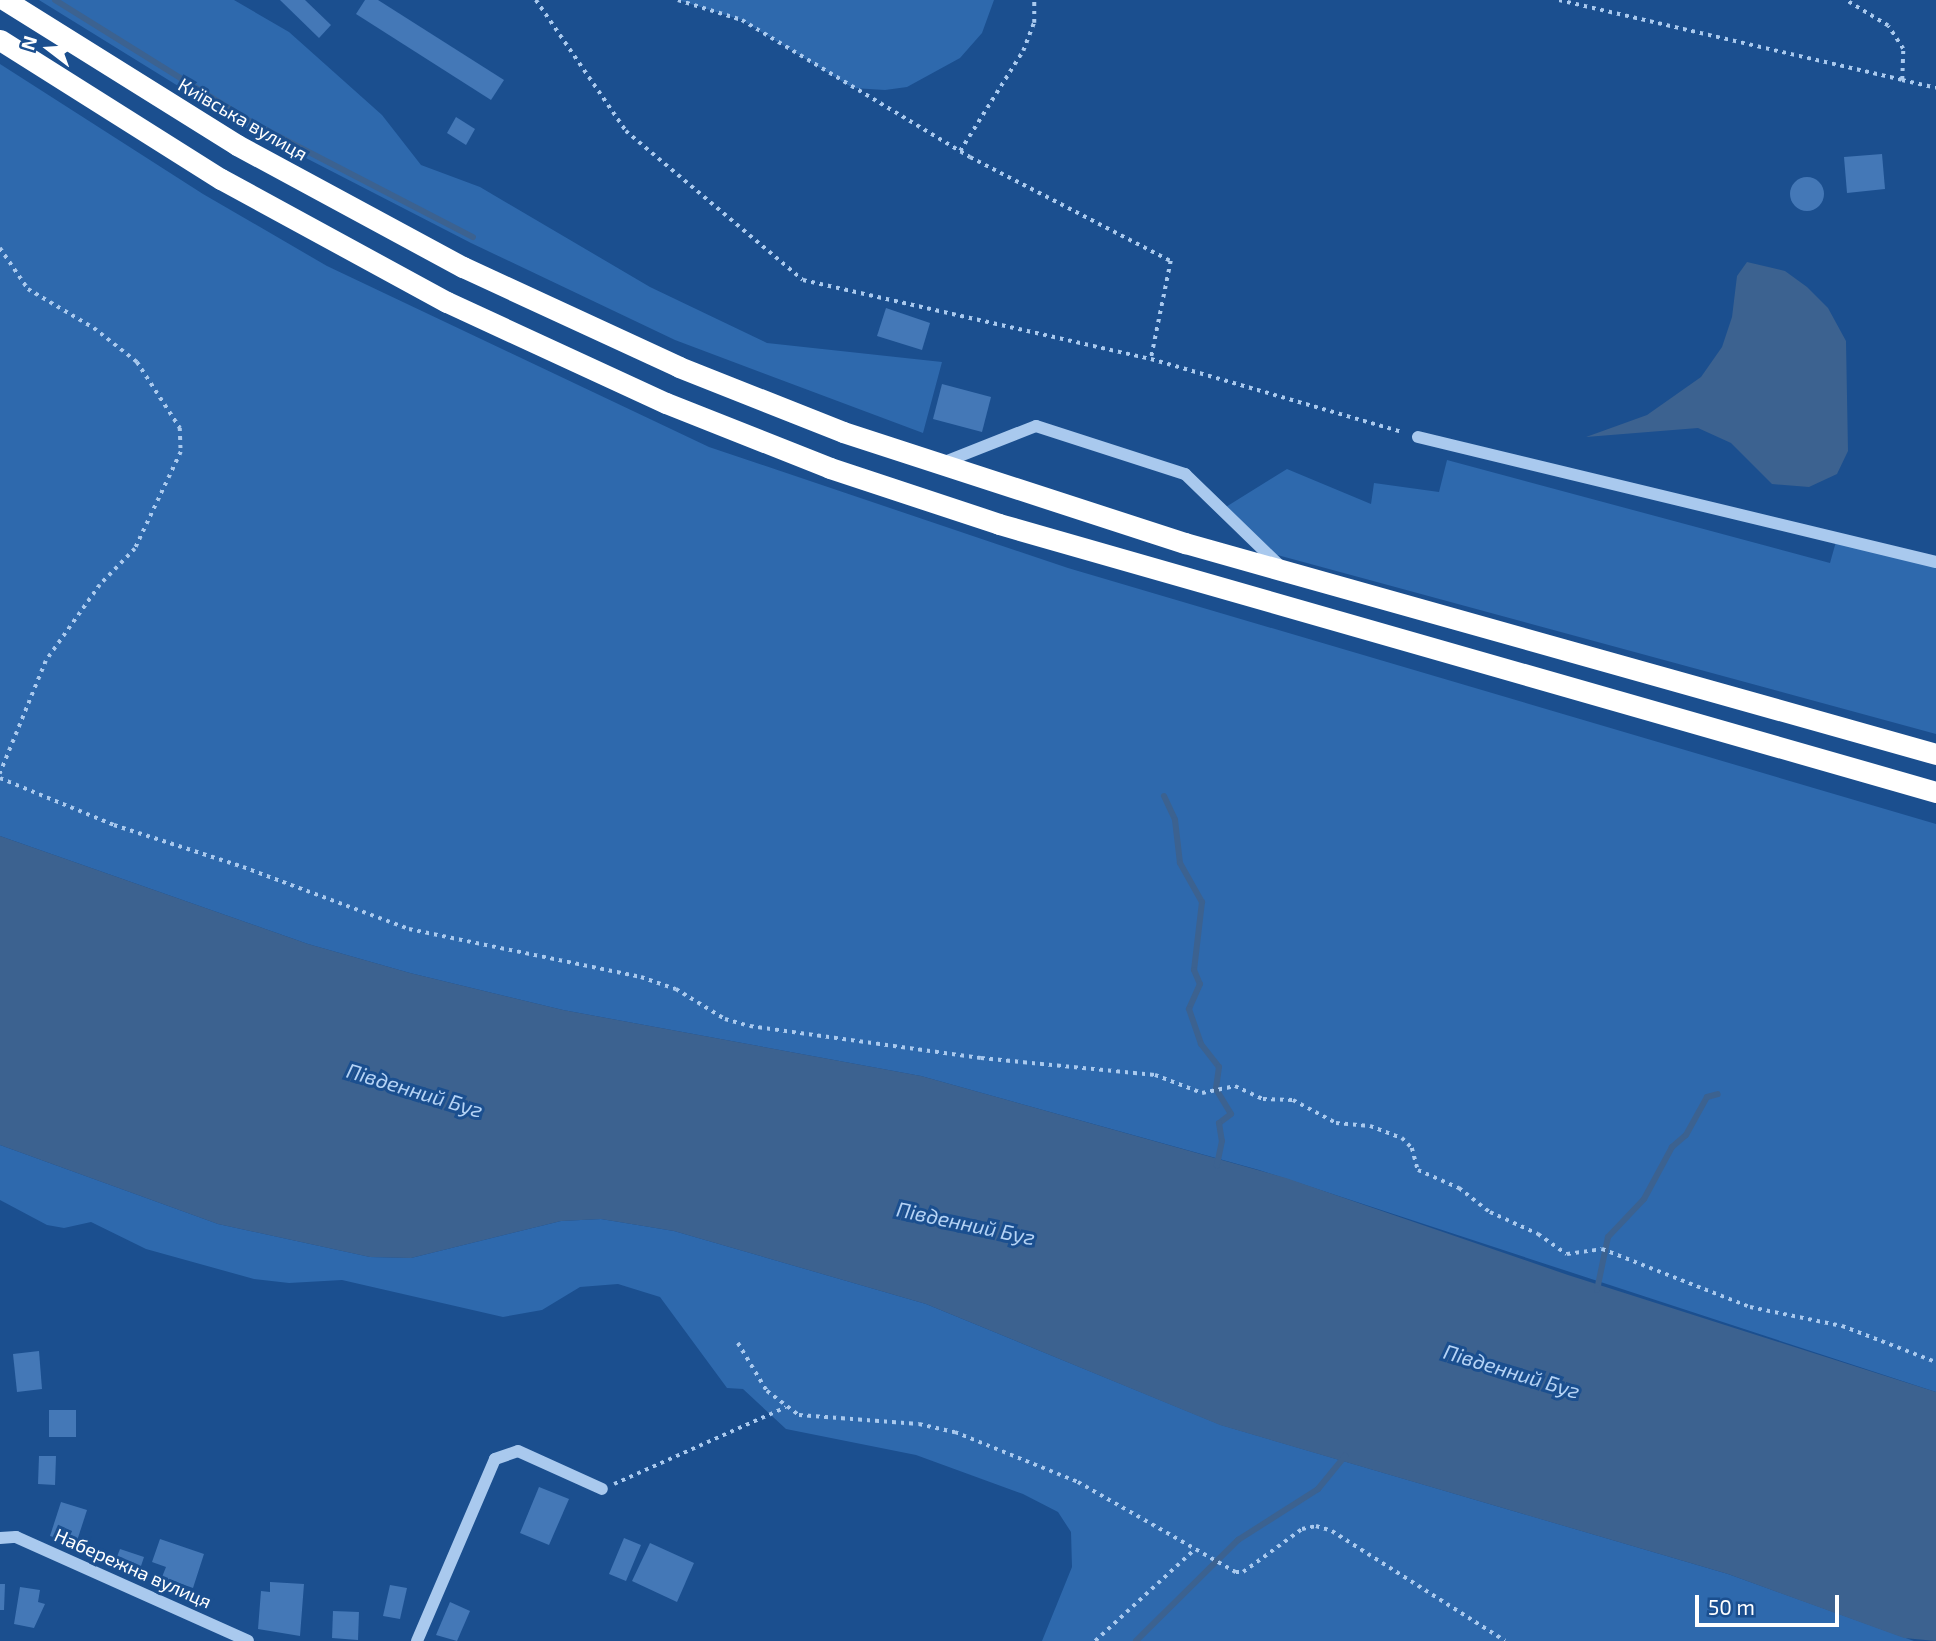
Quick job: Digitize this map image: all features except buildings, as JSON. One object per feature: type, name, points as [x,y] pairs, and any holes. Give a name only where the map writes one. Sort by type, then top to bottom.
[{"type":"highway","name":"Київська вулиця","points":[[5,0],[237,145],[463,267],[679,367],[1010,489],[1284,570],[1936,754]]},
{"type":"highway","points":[[0,40],[221,180],[446,302],[679,408],[830,468],[999,524],[1936,792]]},
{"type":"highway","points":[[999,524],[1010,489]]},
{"type":"street","points":[[939,465],[1036,426],[1185,474],[1284,570]]},
{"type":"street","points":[[1418,437],[1936,562]]},
{"type":"street","points":[[417,1641],[495,1460],[518,1451],[602,1489]]},
{"type":"street","name":"Набережна вулиця","points":[[0,1538],[16,1537],[248,1641]]},
{"type":"path","points":[[536,0],[626,131],[803,280],[1151,359],[1418,437]]},
{"type":"path","points":[[678,0],[742,20],[960,151],[1171,261],[1151,359]]},
{"type":"path","points":[[960,151],[1023,51],[1034,23],[1034,0]]},
{"type":"path","points":[[1559,0],[1936,88]]},
{"type":"path","points":[[1845,0],[1864,7],[1888,26],[1903,49],[1902,80]]},
{"type":"path","points":[[0,248],[28,289],[94,328],[137,362],[180,428],[181,452],[135,549],[100,585],[46,661],[0,776],[114,825],[243,867],[410,929],[641,977],[676,989],[725,1019],[750,1026],[981,1058],[1156,1075],[1212,1094],[1234,1086],[1263,1099],[1293,1100],[1336,1123],[1394,1134],[1412,1148],[1418,1170],[1460,1188],[1490,1212],[1538,1234],[1567,1254],[1602,1249],[1750,1307],[1842,1326],[1936,1362]]},
{"type":"path","points":[[738,1342],[767,1391],[786,1407],[816,1420],[919,1424],[955,1433],[1078,1482],[1195,1549],[1243,1572],[1301,1529],[1316,1526],[1332,1531],[1504,1641]]},
{"type":"path","points":[[602,1489],[786,1407]]},
{"type":"path","points":[[1095,1641],[1195,1549]]},
{"type":"shaded area","points":[[39,0],[234,0],[289,32],[382,115],[421,165],[480,187],[650,287],[767,343],[942,362],[923,433],[675,340],[471,243],[238,123]]},
{"type":"shaded area","points":[[678,0],[994,0],[982,33],[960,58],[907,87],[885,90],[853,88],[742,20]]},
{"type":"shaded area","points":[[0,64],[203,194],[327,266],[709,447],[1068,568],[1936,824],[1936,1392],[1259,1170],[921,1076],[563,1010],[410,973],[308,944],[0,836]]},
{"type":"shaded area","points":[[1447,460],[1830,563],[1837,538],[1936,562],[1936,734],[1263,551],[1221,510],[1287,469],[1371,504],[1374,483],[1439,492]]},
{"type":"shaded area","points":[[0,1145],[218,1224],[370,1257],[411,1258],[561,1221],[601,1219],[674,1231],[926,1304],[1221,1425],[1728,1574],[1914,1641],[1042,1641],[1072,1567],[1071,1532],[1058,1512],[1023,1494],[916,1455],[786,1429],[743,1389],[727,1388],[660,1297],[618,1284],[580,1287],[542,1310],[503,1317],[342,1280],[289,1283],[254,1279],[146,1249],[91,1222],[64,1228],[47,1225],[0,1200]]},
{"type":"water","points":[[1747,262],[1785,271],[1807,287],[1828,308],[1846,341],[1848,451],[1837,474],[1809,487],[1772,484],[1731,443],[1698,428],[1586,437],[1647,415],[1701,377],[1722,347],[1732,317],[1737,276]]},
{"type":"water","name":"Південний Буг","points":[[0,836],[308,944],[410,973],[563,1010],[921,1076],[1286,1178],[1568,1275],[1936,1392],[1936,1641],[1904,1638],[1728,1574],[1220,1425],[926,1304],[674,1231],[601,1219],[561,1221],[411,1258],[370,1257],[218,1224],[0,1145]]},
{"type":"waterway","points":[[55,0],[251,122],[473,237]]},
{"type":"waterway","points":[[1164,796],[1175,820],[1180,863],[1202,902],[1194,970],[1200,984],[1189,1009],[1201,1044],[1219,1067],[1216,1089],[1231,1114],[1219,1123],[1222,1141],[1217,1165]]},
{"type":"waterway","points":[[1597,1290],[1608,1237],[1644,1199],[1672,1147],[1686,1135],[1707,1097],[1718,1094]]},
{"type":"waterway","points":[[1136,1641],[1238,1540],[1318,1489],[1345,1456]]}]
